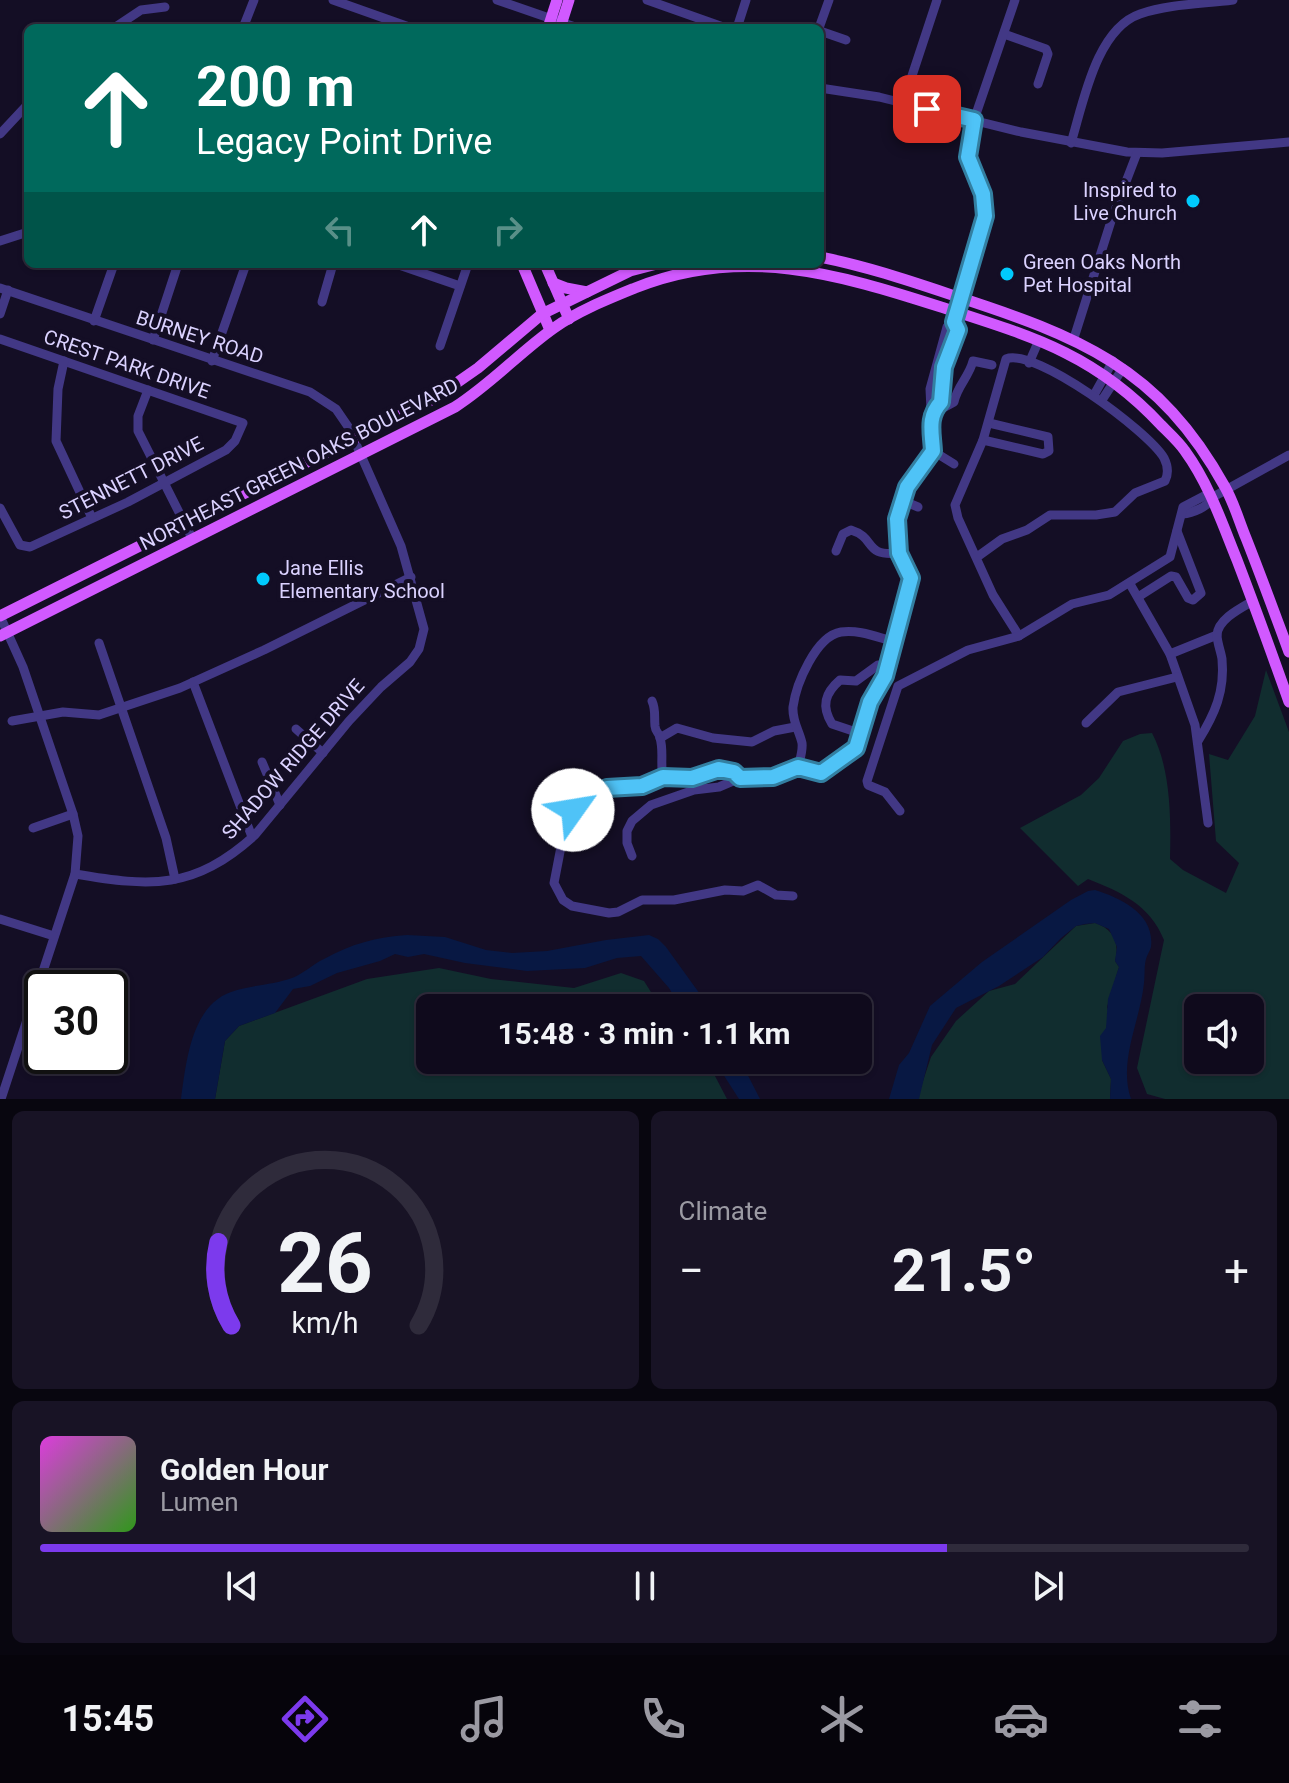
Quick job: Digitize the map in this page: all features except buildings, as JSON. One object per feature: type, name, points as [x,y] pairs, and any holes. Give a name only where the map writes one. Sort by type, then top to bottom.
[{"type":"main road","points":[[555,24],[557,0]]},
{"type":"main road","points":[[555,24],[569,0]]},
{"type":"main road","points":[[824,258],[856,264],[962,298],[1074,338],[1118,364],[1175,416],[1201,447],[1226,489],[1289,652]]},
{"type":"main road","points":[[524,268],[550,330]]},
{"type":"main road","points":[[547,268],[569,319]]},
{"type":"main road","name":"NORTHEAST GREEN OAKS BOULEVARD","points":[[0,616],[353,440],[458,383],[542,314],[562,302],[642,268]]},
{"type":"main road","name":"NORTHEAST GREEN OAKS BOULEVARD","points":[[4,634],[467,399],[550,330],[569,319],[639,287],[727,268]]},
{"type":"main road","name":"NORTHEAST GREEN OAKS BOULEVARD","points":[[794,268],[863,281],[956,318],[1039,340],[1069,352],[1139,401],[1185,451],[1213,497],[1289,702]]},
{"type":"main road","points":[[553,283],[588,292]]},
{"type":"main road","points":[[525,330],[533,309],[533,293]]},
{"type":"street","points":[[245,24],[254,0]]},
{"type":"street","points":[[333,0],[401,24]]},
{"type":"street","points":[[497,0],[555,24]]},
{"type":"street","points":[[647,0],[715,24]]},
{"type":"street","points":[[738,24],[746,0]]},
{"type":"street","points":[[822,24],[829,0]]},
{"type":"street","points":[[903,103],[937,0]]},
{"type":"street","points":[[632,856],[627,831],[632,821],[651,805],[694,790],[719,787],[740,778],[773,777],[798,767],[817,773],[826,771],[856,748],[872,695],[889,665],[909,590],[911,578],[899,553],[897,519],[901,500],[913,476],[933,451],[930,429],[932,413],[941,402],[944,367],[958,330],[956,318],[985,216],[983,194],[968,157],[974,120],[1015,0]]},
{"type":"street","points":[[1071,143],[1097,63],[1105,45],[1122,24],[1139,15],[1159,10],[1233,0]]},
{"type":"street","points":[[120,24],[141,10],[165,7]]},
{"type":"street","points":[[824,32],[846,40]]},
{"type":"street","points":[[1004,34],[1046,49],[1048,54],[1038,84]]},
{"type":"street","points":[[824,89],[903,103],[1071,143],[1137,153],[1289,142]]},
{"type":"street","points":[[0,134],[24,108]]},
{"type":"street","points":[[1074,338],[1112,218],[1137,153]]},
{"type":"street","points":[[0,241],[24,233]]},
{"type":"street","points":[[94,321],[113,268]]},
{"type":"street","points":[[153,340],[177,268]]},
{"type":"street","points":[[212,361],[245,268]]},
{"type":"street","points":[[322,302],[332,268]]},
{"type":"street","points":[[408,268],[460,286]]},
{"type":"street","points":[[440,346],[467,268]]},
{"type":"street","points":[[0,314],[4,289]]},
{"type":"street","name":"BURNEY ROAD","points":[[4,289],[319,397],[341,415],[360,454]]},
{"type":"street","name":"CREST PARK DRIVE","points":[[0,339],[243,423]]},
{"type":"street","points":[[1029,363],[1039,340]]},
{"type":"street","points":[[977,557],[1002,539],[1027,530],[1050,515],[1115,512],[1135,493],[1165,481],[1167,468],[1161,453],[1098,398],[1068,380],[1011,356],[1004,363],[989,423],[955,505],[993,595],[1019,636]]},
{"type":"street","points":[[64,361],[58,389],[56,441],[92,518]]},
{"type":"street","points":[[932,413],[954,402],[973,361],[992,365]]},
{"type":"street","points":[[1098,398],[1118,364]]},
{"type":"street","points":[[148,390],[138,416],[138,431],[192,538]]},
{"type":"street","name":"STENNETT DRIVE","points":[[0,508],[22,546],[30,547],[226,450],[235,441],[243,423]]},
{"type":"street","points":[[983,440],[1043,454],[1049,451],[1048,437],[989,423]]},
{"type":"street","points":[[933,451],[954,464]]},
{"type":"street","name":"SHADOW RIDGE DRIVE","points":[[75,874],[130,883],[175,879],[206,871],[235,853],[381,687],[404,669],[419,649],[424,626],[411,577],[401,546],[360,454]]},
{"type":"street","points":[[900,811],[885,792],[868,785],[867,781],[898,686],[968,650],[1019,636],[1072,604],[1102,598],[1130,584],[1170,557],[1182,514],[1203,506],[1226,489],[1289,455]]},
{"type":"street","points":[[901,500],[918,507]]},
{"type":"street","points":[[836,551],[843,534],[851,530],[861,535],[880,554],[899,553]]},
{"type":"street","points":[[1138,597],[1171,576],[1176,577],[1188,598],[1193,600],[1201,593],[1177,530]]},
{"type":"street","points":[[12,721],[63,712],[99,715],[120,709],[193,682],[264,650],[411,577]]},
{"type":"street","points":[[1130,584],[1170,654],[1195,725],[1208,823]]},
{"type":"street","points":[[1198,741],[1212,719],[1221,694],[1223,673],[1217,635],[1223,622],[1253,601]]},
{"type":"street","points":[[0,616],[4,634],[40,715],[78,836],[75,874],[1,1099]]},
{"type":"street","points":[[798,767],[802,743],[795,727],[793,708],[807,667],[824,642],[840,632],[855,632],[896,642]]},
{"type":"street","points":[[1170,654],[1217,635]]},
{"type":"street","points":[[99,643],[166,838],[175,879]]},
{"type":"street","points":[[859,733],[832,724],[826,712],[827,696],[837,681],[856,681],[878,665],[889,665]]},
{"type":"street","points":[[1086,723],[1118,692],[1177,677]]},
{"type":"street","points":[[193,682],[252,837]]},
{"type":"street","points":[[652,701],[656,710],[655,728],[660,738],[663,777]]},
{"type":"street","points":[[660,738],[677,728],[713,738],[752,742],[774,731],[795,727]]},
{"type":"street","points":[[296,729],[323,753]]},
{"type":"street","points":[[262,762],[280,805]]},
{"type":"street","points":[[740,778],[734,772],[719,769],[692,778],[663,777],[642,786],[607,788],[589,795],[573,810],[565,826],[554,883],[563,900],[577,908],[609,913],[642,900],[674,900],[725,890],[743,891],[758,885],[776,895],[793,896]]},
{"type":"street","points":[[33,828],[73,814]]},
{"type":"street","points":[[0,919],[54,936]]},
{"type":"green space","points":[[1266,670],[1289,732],[1289,1099],[1165,1099],[1147,1094],[1137,1068],[1164,940],[1158,928],[1143,909],[1112,889],[1088,879],[1078,886],[1020,828],[1081,795],[1099,778],[1123,741],[1152,733],[1166,778],[1170,859],[1183,870],[1226,893],[1239,863],[1216,841],[1209,754],[1228,760],[1255,716]]},
{"type":"green space","points":[[1095,923],[1114,937],[1117,948],[1115,961],[1119,967],[1107,1007],[1109,1013],[1102,1060],[1111,1079],[1110,1099],[917,1099],[931,1057],[956,1021],[989,991],[1015,984],[1076,926]]},
{"type":"green space","points":[[439,968],[491,979],[574,988],[621,973],[644,981],[652,994],[416,994],[416,1074],[713,1074],[727,1099],[215,1099],[225,1041],[239,1026],[367,979]]},
{"type":"water","points":[[1095,890],[1134,909],[1148,925],[1151,935],[1142,998],[1128,1056],[1131,1099],[1110,1099],[1111,1079],[1102,1060],[1100,1036],[1106,1028],[1108,999],[1119,967],[1115,961],[1117,947],[1109,929],[1095,923],[1076,926],[1043,957],[999,986],[956,1008],[932,1045],[919,1099],[889,1099],[899,1065],[909,1053],[930,1006],[982,962],[1071,900]]},
{"type":"water","points":[[407,935],[445,937],[486,950],[512,953],[547,951],[649,935],[666,947],[700,994],[673,994],[641,956],[617,958],[585,968],[527,971],[424,954],[408,957],[395,954],[337,973],[310,986],[293,989],[275,1013],[239,1026],[225,1041],[215,1099],[181,1099],[193,1037],[207,1010],[218,999],[231,992],[292,978],[334,954],[374,940]]},
{"type":"water","points":[[723,1074],[747,1074],[760,1099],[739,1099]]},
{"type":"place","name":"Inspired to Live Church","points":[[1193,201]]},
{"type":"place","name":"Green Oaks North Pet Hospital","points":[[1007,274]]},
{"type":"place","name":"Jane Ellis Elementary School","points":[[263,579]]},
{"type":"route","points":[[573,810],[589,795],[607,788],[642,786],[663,777],[700,777],[719,769],[734,772],[740,778],[784,775],[798,767],[821,773],[859,743],[859,733],[872,695],[885,676],[896,642],[911,578],[899,553],[897,519],[901,500],[913,476],[933,451],[930,429],[933,411],[944,393],[944,367],[958,330],[954,322],[985,216],[983,194],[968,157],[974,120],[927,109]]}]
